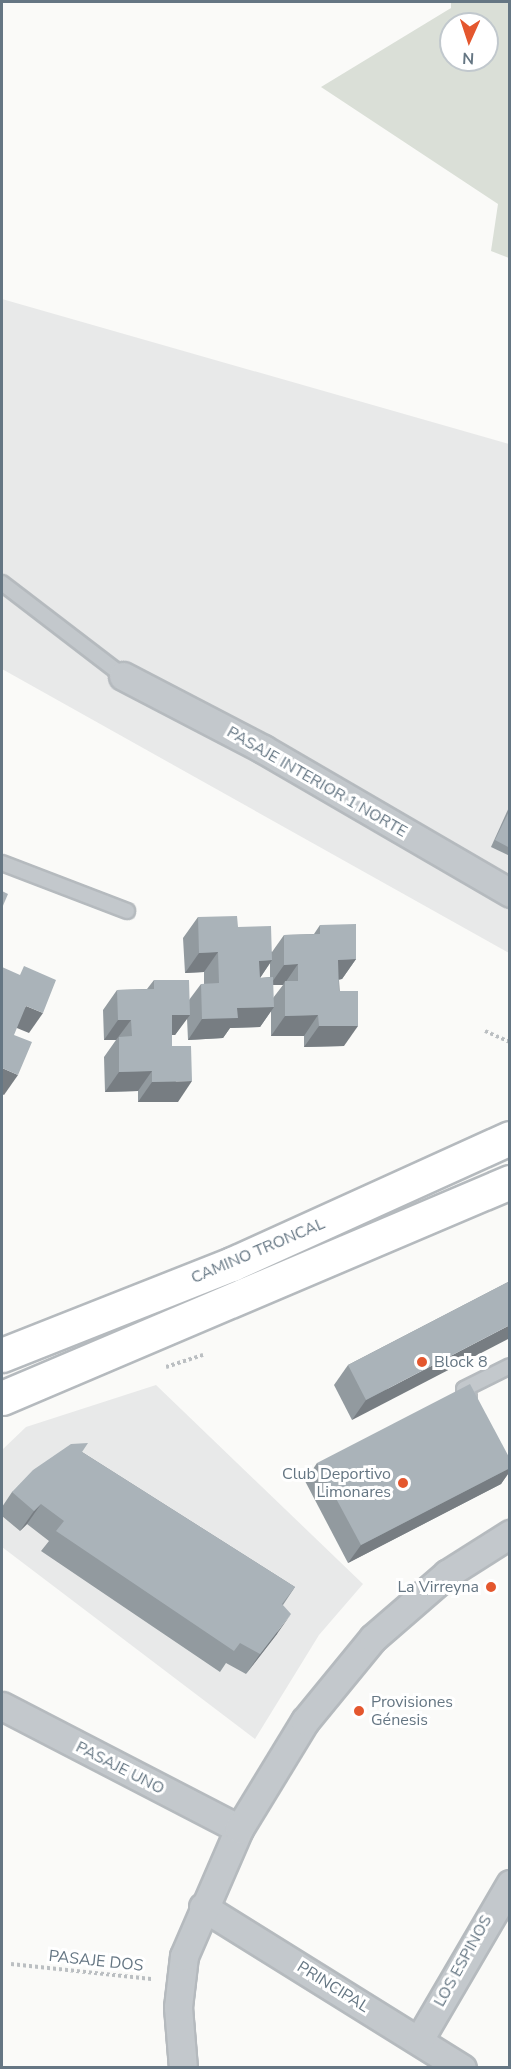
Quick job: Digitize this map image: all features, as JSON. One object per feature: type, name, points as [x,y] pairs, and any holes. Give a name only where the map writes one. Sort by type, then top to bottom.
[{"type":"main road","name":"CAMINO TRONCAL","points":[[2,1355],[232,1264],[510,1138]]},
{"type":"main road","points":[[2,1398],[510,1182]]},
{"type":"street","name":"PASAJE INTERIOR 1 NORTE","points":[[123,676],[263,749],[510,893]]},
{"type":"street","points":[[183,2067],[179,1981],[189,1939],[239,1829],[305,1721],[374,1638],[447,1574],[510,1534]]},
{"type":"street","name":"PASAJE UNO","points":[[2,1706],[239,1829]]},
{"type":"street","name":"LOS ESPINOS","points":[[419,2040],[510,1884]]},
{"type":"street","name":"PRINCIPAL","points":[[203,1907],[462,2067]]},
{"type":"lane","points":[[2,583],[123,676]]},
{"type":"lane","points":[[2,862],[127,911]]},
{"type":"lane","points":[[474,1409],[464,1389],[510,1366]]},
{"type":"path","points":[[485,1031],[510,1042]]},
{"type":"path","name":"PASAJE DOS","points":[[11,1964],[179,1981]]},
{"type":"shaded area","points":[[451,2],[509,2],[509,258],[491,251],[498,204],[321,87],[439,15],[439,72],[499,72],[499,12],[444,12],[451,8]]},
{"type":"shaded area","points":[[2,299],[509,444],[509,953],[2,669]]},
{"type":"shaded area","points":[[156,1385],[363,1584],[319,1635],[255,1739],[2,1547],[2,1450],[26,1427]]},
{"type":"building","points":[[510,809],[510,848],[495,840]]},
{"type":"building","points":[[2,891],[8,894],[2,908]]},
{"type":"building","points":[[237,916],[238,927],[271,926],[272,960],[259,961],[260,978],[273,977],[274,1007],[237,1008],[238,1018],[202,1019],[201,984],[219,983],[218,952],[199,953],[198,917]]},
{"type":"building","points":[[356,924],[356,959],[338,960],[339,991],[358,991],[358,1026],[319,1026],[318,1015],[285,1016],[285,981],[298,981],[298,964],[284,965],[284,935],[320,934],[320,925]]},
{"type":"building","points":[[24,966],[56,980],[43,1013],[26,1006],[14,1035],[32,1042],[18,1075],[2,1068],[2,967],[20,975]]},
{"type":"building","points":[[154,980],[189,980],[190,1015],[172,1015],[172,1046],[191,1046],[192,1081],[152,1082],[152,1071],[119,1072],[119,1037],[132,1036],[131,1020],[118,1020],[117,990],[154,989]]},
{"type":"building","name":"Block 8","points":[[510,1281],[510,1325],[366,1400],[348,1365]]},
{"type":"building","name":"Club Deportivo Limonares","points":[[470,1384],[510,1459],[510,1468],[361,1545],[317,1463]]},
{"type":"building","points":[[88,1443],[82,1452],[295,1587],[282,1604],[291,1614],[260,1654],[240,1643],[234,1651],[56,1531],[64,1521],[41,1504],[34,1511],[12,1492],[33,1470],[71,1444]]},
{"type":"place","name":"Block 8","points":[[422,1362]]},
{"type":"place","name":"Club Deportivo Limonares","points":[[403,1483]]},
{"type":"place","name":"La Virreyna","points":[[491,1587]]},
{"type":"place","name":"Provisiones Génesis","points":[[359,1711]]}]
